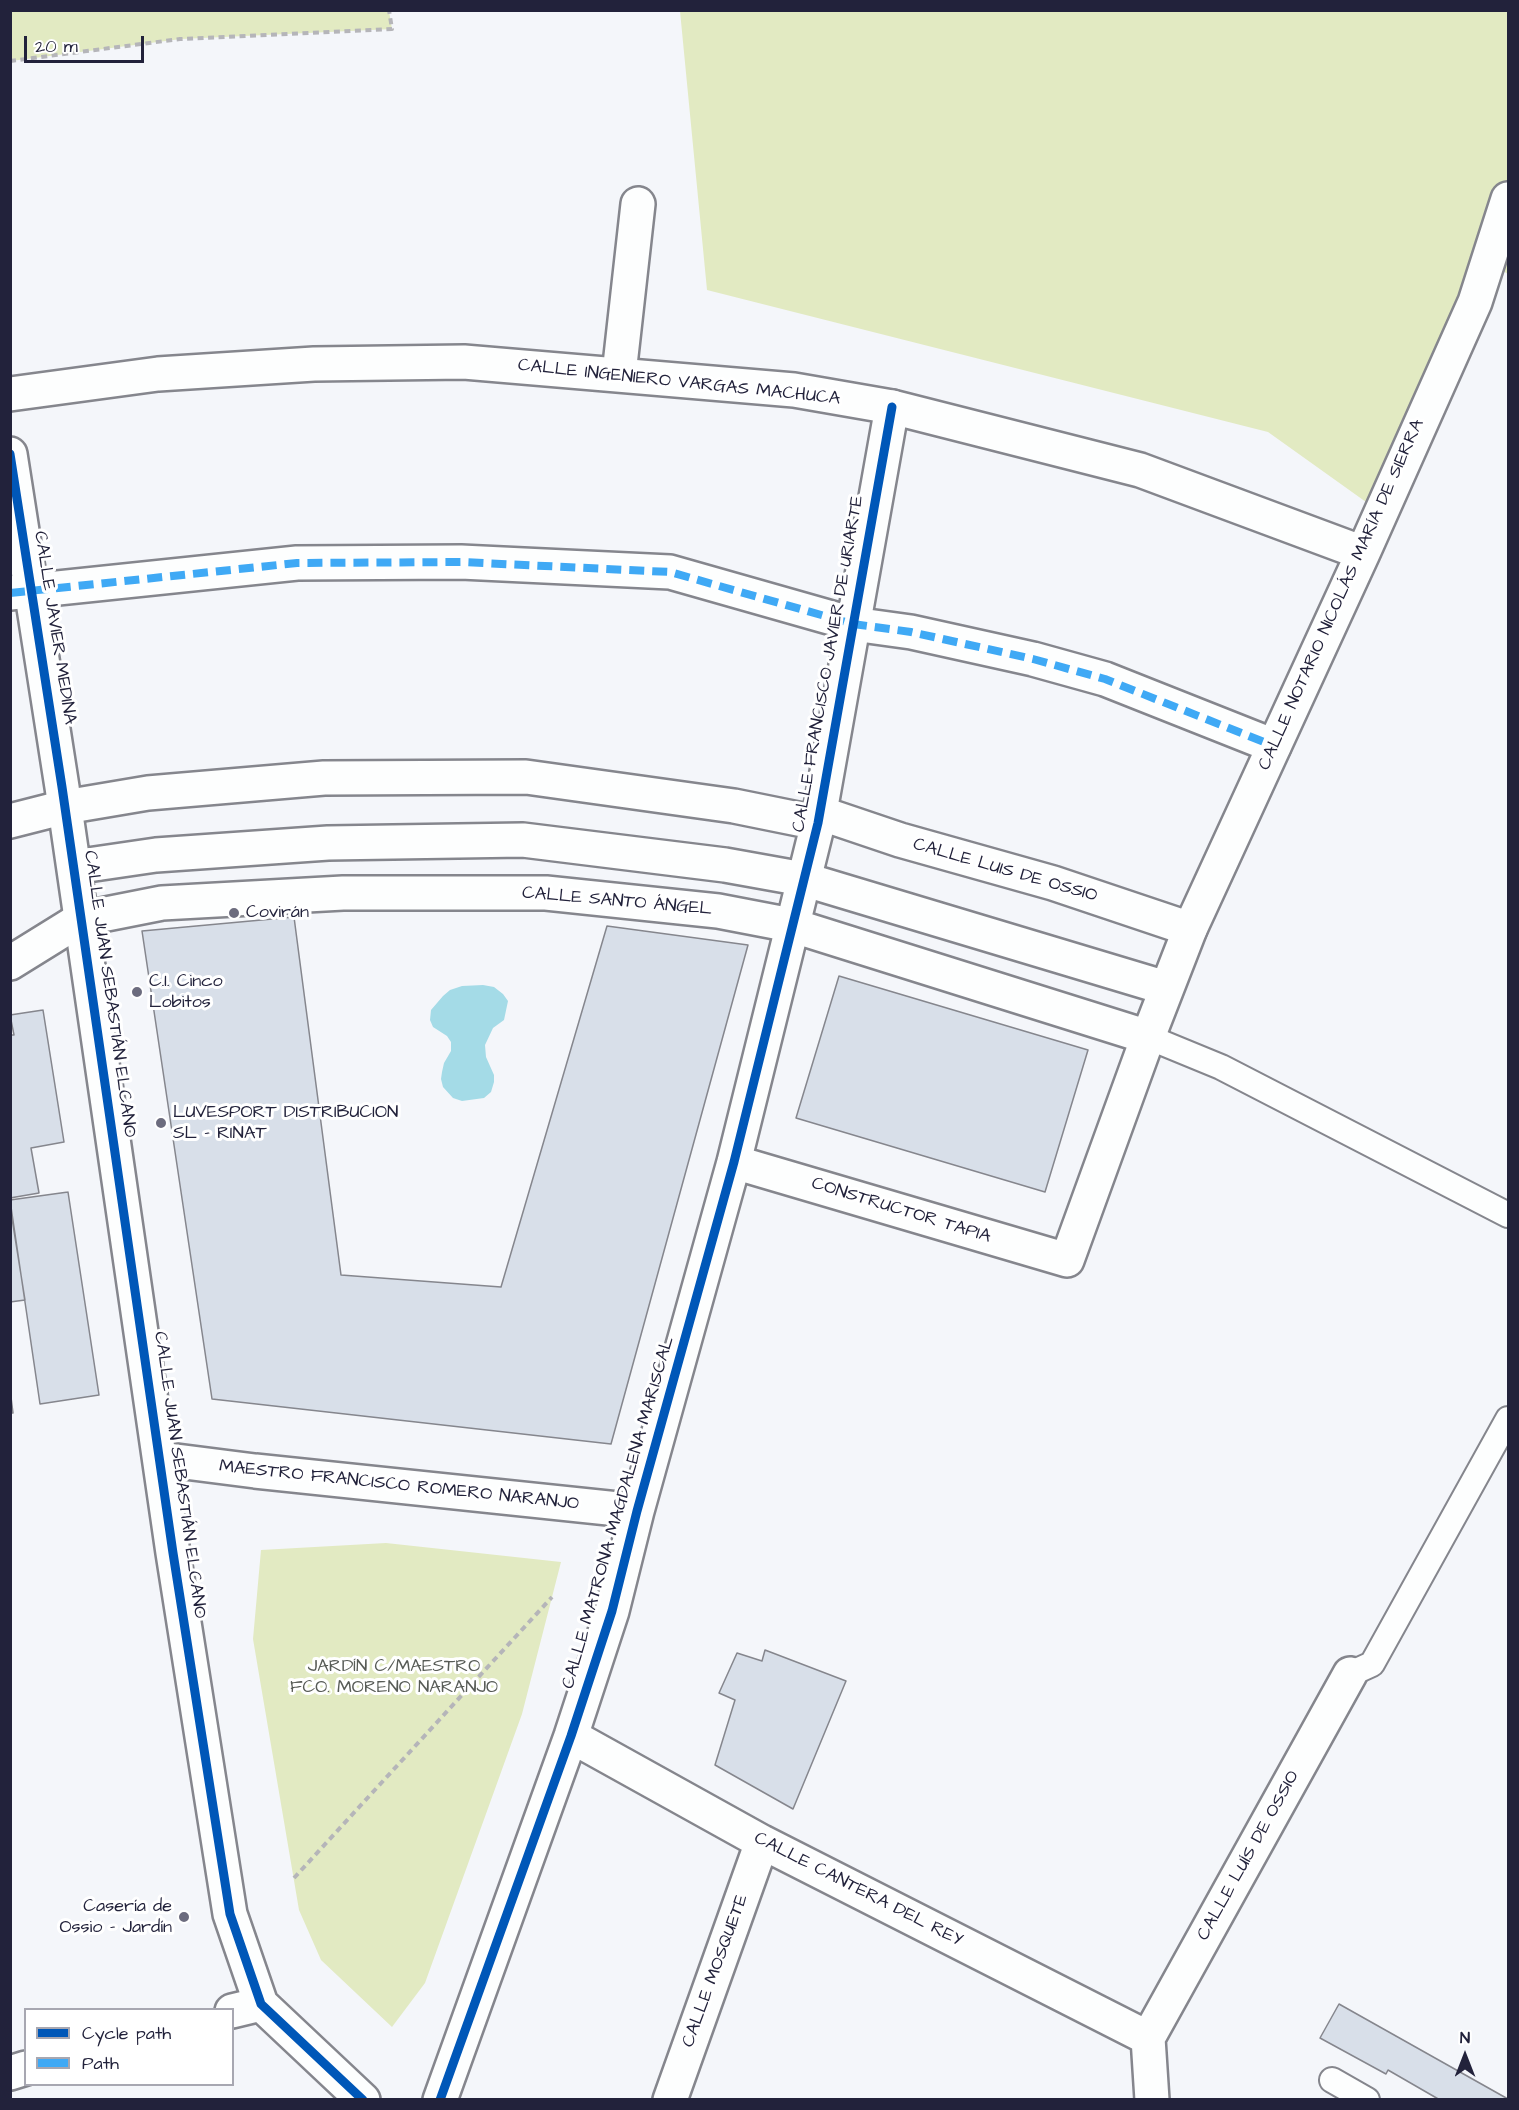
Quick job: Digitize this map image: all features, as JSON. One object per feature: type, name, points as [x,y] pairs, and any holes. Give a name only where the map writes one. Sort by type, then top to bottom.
[{"type":"street","name":"CALLE NOTARIO NICOLÁS MARÍA DE SIERRA","points":[[1067,1260],[1190,929],[1475,302],[1509,199]]},
{"type":"street","points":[[619,374],[638,204]]},
{"type":"street","name":"CALLE INGENIERO VARGAS MACHUCA","points":[[10,394],[158,374],[314,364],[464,362],[794,390],[892,407],[1140,470],[1363,552]]},
{"type":"street","name":"CALLE FRANCISCO JAVIER DE URIARTE","points":[[792,925],[819,818],[892,407]]},
{"type":"street","name":"CALLE JAVIER MEDINA","points":[[10,454],[21,593],[65,807]]},
{"type":"street","points":[[21,593],[297,563],[472,562],[670,572],[854,624],[911,632],[1033,659],[1105,679],[1274,746]]},
{"type":"street","points":[[10,821],[65,807],[148,793],[324,778],[526,777],[819,818]]},
{"type":"street","name":"CALLE JUAN SEBASTIÁN ELCANO","points":[[65,807],[150,1396],[230,1914],[247,2008],[363,2100]]},
{"type":"street","name":"CALLE LUIS DE OSSIO","points":[[819,818],[1053,884],[1190,929]]},
{"type":"street","points":[[74,867],[156,855],[328,843],[523,840],[725,865],[803,879],[1167,988]]},
{"type":"street","name":"CALLE SANTO ÁNGEL","points":[[10,963],[81,919],[162,903],[332,893],[546,893],[718,911],[792,925],[1148,1037]]},
{"type":"street","name":"CALLE MATRONA MAGDALENA MARISCAL","points":[[440,2100],[571,1736],[612,1611],[637,1511],[734,1162],[792,925]]},
{"type":"street","name":"CONSTRUCTOR TAPIA","points":[[734,1162],[1067,1260]]},
{"type":"street","name":"MAESTRO FRANCISCO ROMERO NARANJO","points":[[161,1459],[637,1511]]},
{"type":"street","name":"CALLE LUÍS DE OSSIO","points":[[1148,2038],[1350,1674]]},
{"type":"street","name":"CALLE CANTERA DEL REY","points":[[571,1736],[762,1842],[1148,2038]]},
{"type":"street","name":"CALLE MOSQUETE","points":[[670,2100],[762,1842]]},
{"type":"street","points":[[1148,2038],[1152,2100]]},
{"type":"lane","points":[[1148,1037],[1221,1067],[1509,1215]]},
{"type":"lane","points":[[1350,1674],[1372,1664],[1509,1419]]},
{"type":"lane","points":[[1332,2080],[1367,2100]]},
{"type":"path","points":[[10,61],[180,39],[392,29],[389,10]]},
{"type":"path","points":[[294,1878],[552,1597]]},
{"type":"green space","points":[[10,11],[389,11],[392,29],[181,39],[11,61]]},
{"type":"green space","points":[[680,11],[1508,11],[1508,274],[1488,262],[1380,512],[1268,432],[707,290]]},
{"type":"green space","name":"JARDÍN C/MAESTRO FCO. MORENO NARANJO","points":[[386,1543],[561,1562],[522,1714],[425,1983],[392,2027],[321,1960],[299,1910],[253,1639],[261,1550]]},
{"type":"water","points":[[462,986],[494,987],[508,1001],[504,1020],[493,1028],[485,1045],[486,1057],[494,1075],[494,1082],[491,1092],[484,1098],[462,1101],[453,1098],[443,1087],[442,1072],[451,1051],[451,1042],[447,1036],[433,1027],[430,1020],[431,1010],[450,990]]},
{"type":"building","points":[[294,917],[341,1275],[501,1287],[607,926],[748,945],[611,1444],[212,1399],[142,931]]},
{"type":"building","points":[[839,976],[1088,1050],[1045,1192],[796,1118]]},
{"type":"building","points":[[43,1010],[64,1142],[31,1148],[39,1193],[10,1198],[10,1035],[14,1035],[10,1015]]},
{"type":"building","points":[[68,1192],[99,1395],[40,1404],[10,1200]]},
{"type":"building","points":[[10,1206],[25,1300],[10,1302]]},
{"type":"building","points":[[10,1389],[13,1413],[10,1413]]},
{"type":"building","points":[[765,1650],[846,1681],[793,1809],[715,1765],[735,1700],[719,1693],[737,1653],[762,1661]]},
{"type":"building","points":[[1339,2004],[1508,2100],[1440,2100],[1388,2070],[1386,2074],[1320,2038]]},
{"type":"marked path","points":[[10,593],[297,563],[461,562],[670,572],[853,624],[911,632],[1033,659],[1105,679],[1274,746]]},
{"type":"cycle path","points":[[440,2100],[571,1736],[612,1611],[637,1511],[734,1162],[818,823],[892,407]]},
{"type":"cycle path","points":[[10,454],[62,787],[173,1553],[230,1914],[261,2004],[363,2100]]},
{"type":"place","name":"Covirán","points":[[234,913]]},
{"type":"place","name":"C.I. Cinco Lobitos","points":[[137,992]]},
{"type":"place","name":"LUVESPORT DISTRIBUCION SL - RINAT","points":[[161,1123]]},
{"type":"place","name":"Casería de Ossio - Jardín","points":[[184,1917]]}]
